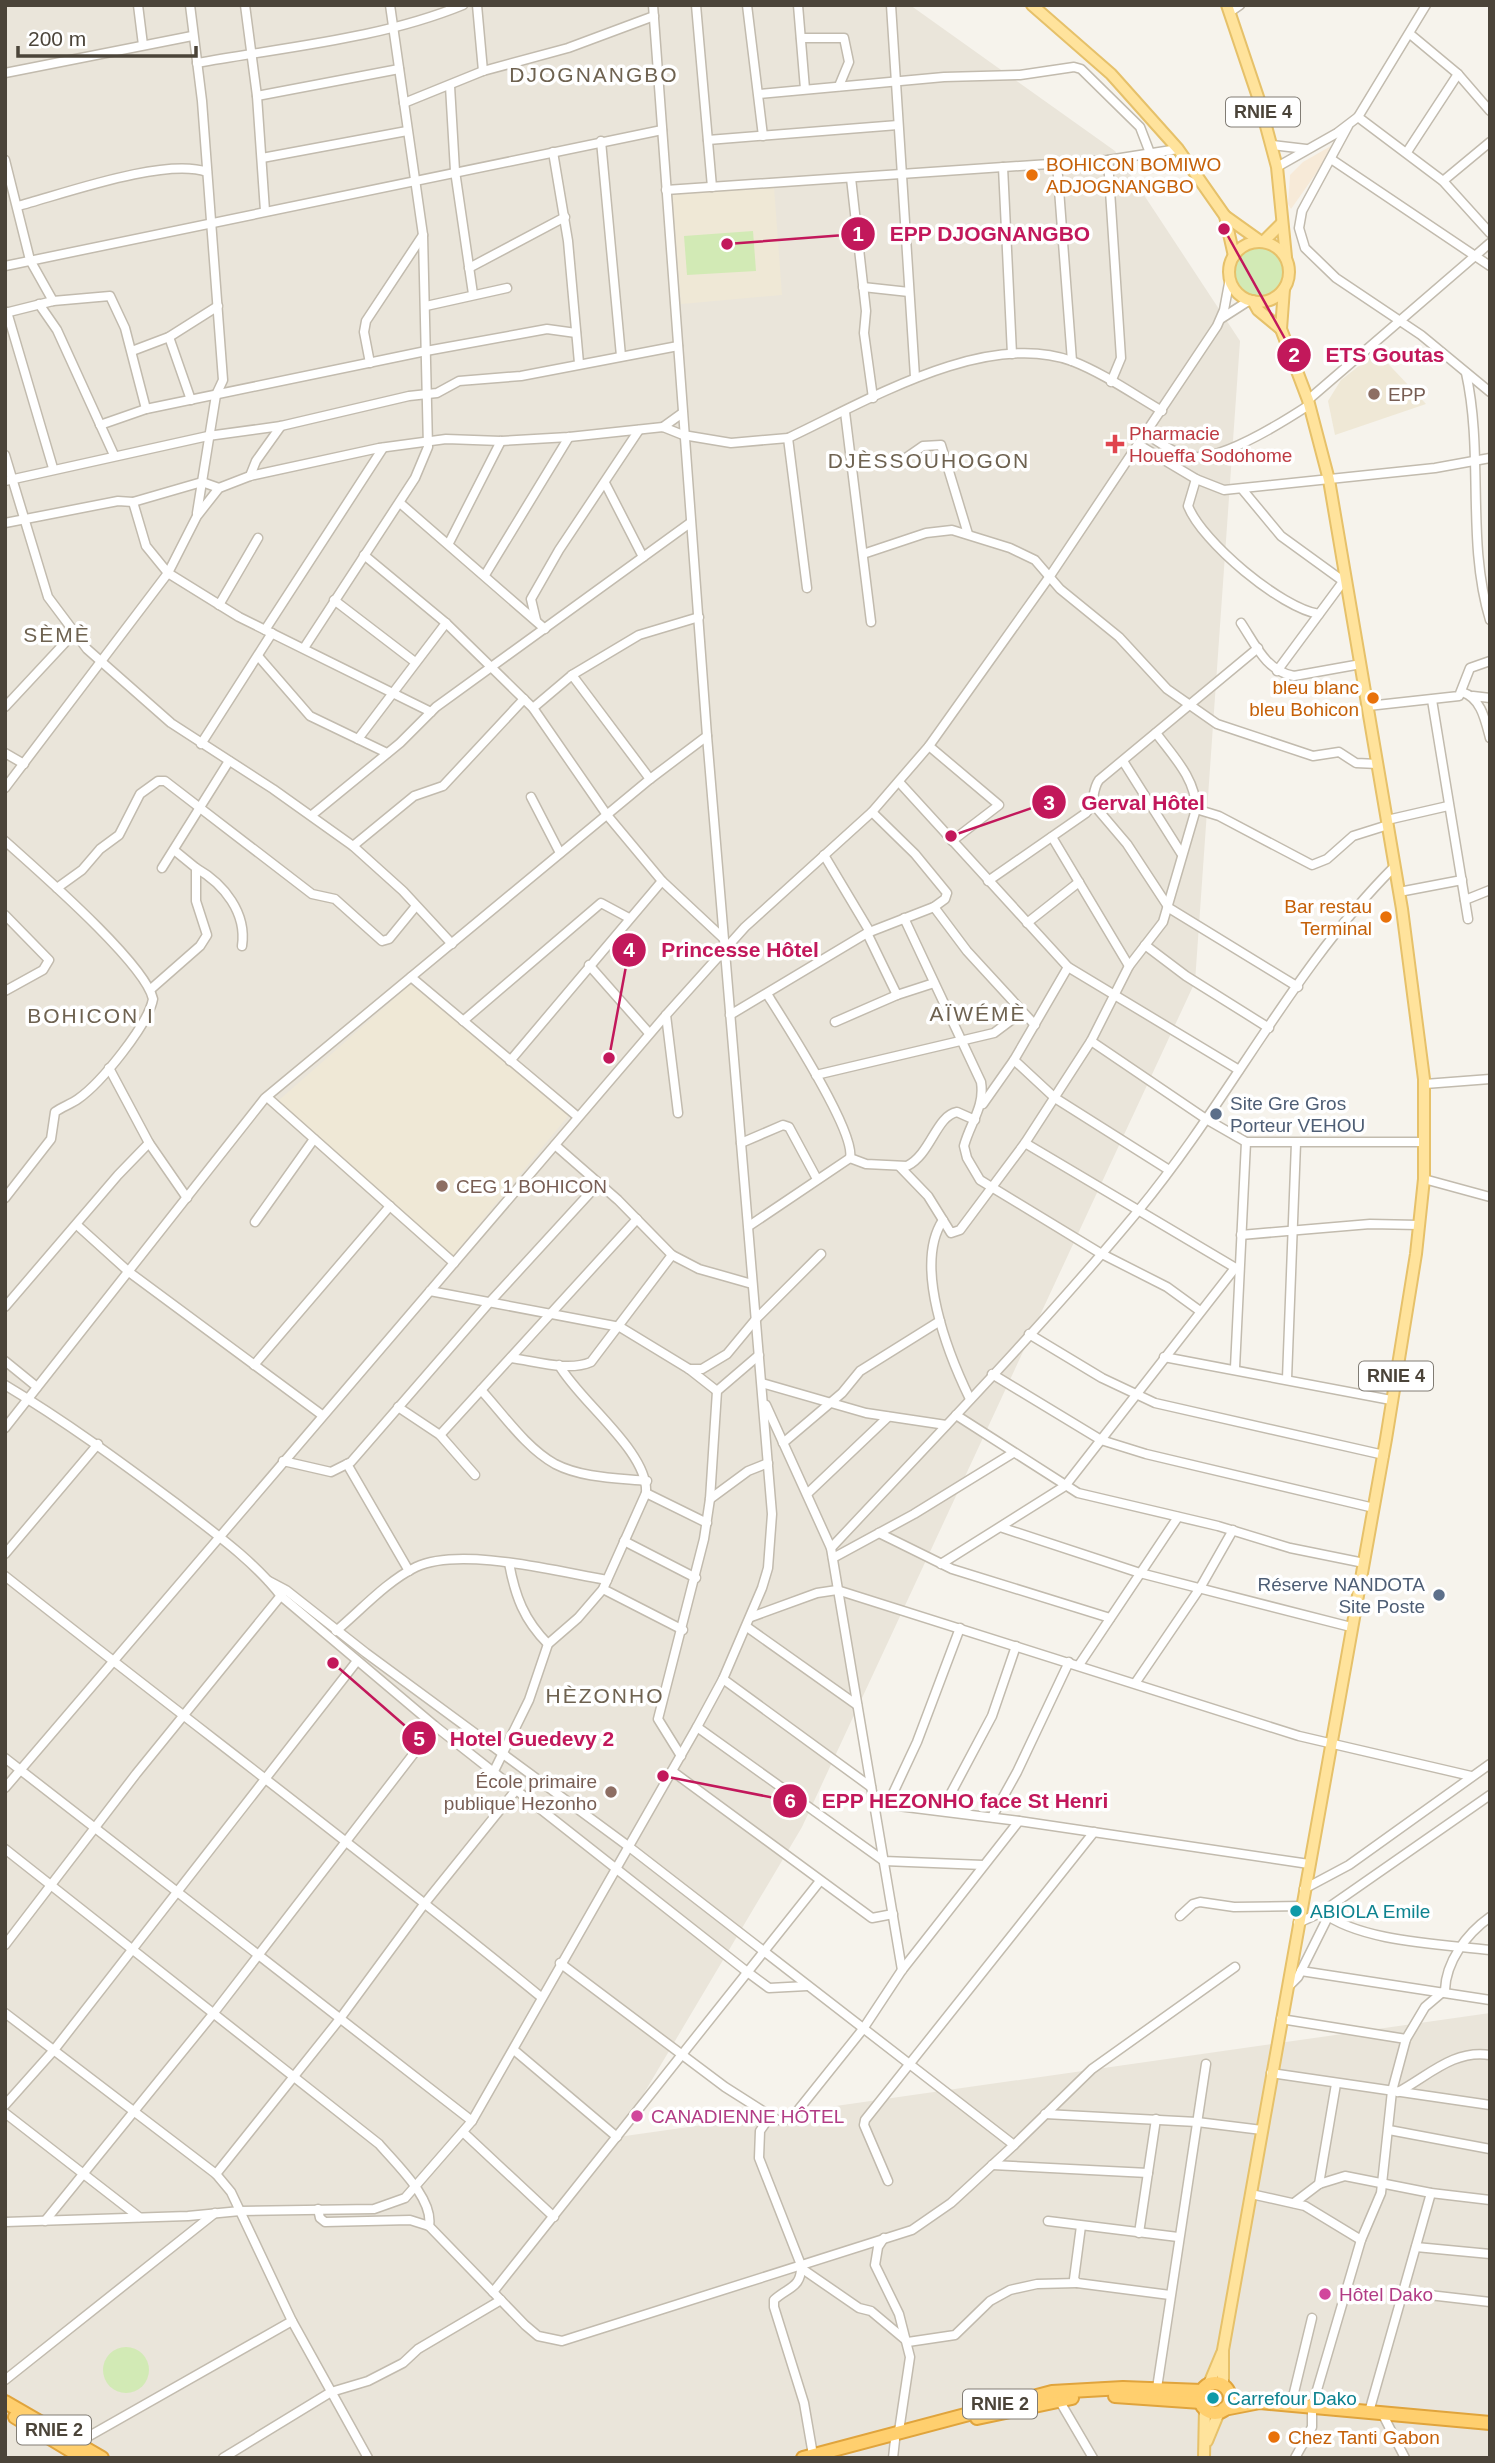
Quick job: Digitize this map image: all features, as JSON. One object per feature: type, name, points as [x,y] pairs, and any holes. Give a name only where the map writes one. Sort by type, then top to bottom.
[{"type":"highway","points":[[1260,2402],[1222,2410],[1204,2396],[1224,2387],[1260,2402],[1490,2423]]},
{"type":"highway","points":[[1222,2410],[1230,2399],[1224,2387]]},
{"type":"highway","name":"RNIE 2","points":[[835,2458],[897,2436],[1035,2395],[1080,2389],[1157,2388],[1204,2396]]},
{"type":"highway","name":"RNIE 2","points":[[808,2456],[1059,2400],[1123,2396],[1204,2396]]},
{"type":"highway","name":"RNIE 2","points":[[5,2402],[102,2458]]},
{"type":"highway","name":"RNIE 2","points":[[5,2412],[83,2458]]},
{"type":"main road","points":[[1032,5],[1111,74],[1178,149],[1225,216],[1262,242],[1276,247],[1286,257]]},
{"type":"main road","name":"RNIE 4","points":[[1224,2387],[1223,2350],[1384,1455],[1419,1225],[1425,1142],[1425,1084],[1399,892],[1329,480],[1308,402],[1281,330],[1284,289],[1288,279],[1277,167],[1229,8]]},
{"type":"main road","points":[[1225,216],[1234,256],[1230,278]]},
{"type":"main road","points":[[1234,256],[1241,248],[1262,242],[1282,223]]},
{"type":"main road","name":"RNIE 4","points":[[1230,278],[1239,294],[1251,301],[1281,330]]},
{"type":"main road","points":[[1251,301],[1264,301],[1284,289]]},
{"type":"main road","name":"RNIE 4","points":[[1204,2458],[1204,2396],[1223,2350]]},
{"type":"main road","name":"RNIE 4","points":[[1206,2444],[1222,2410]]},
{"type":"street","points":[[138,5],[143,45]]},
{"type":"street","points":[[190,5],[207,172],[223,380],[216,395],[208,436],[197,516]]},
{"type":"street","points":[[245,5],[257,96],[265,211]]},
{"type":"street","points":[[304,648],[400,503],[422,465],[428,441],[424,236],[390,5]]},
{"type":"street","points":[[197,63],[427,20],[463,5]]},
{"type":"street","points":[[477,5],[483,71]]},
{"type":"street","points":[[5,2222],[240,2211],[374,2209],[393,2204],[416,2187],[464,2133],[514,2050],[559,1963],[681,1756],[723,1679],[747,1627],[768,1568],[772,1536],[764,1400],[752,1284],[681,414],[653,5]]},
{"type":"street","points":[[696,5],[712,187]]},
{"type":"street","points":[[747,5],[763,136]]},
{"type":"street","points":[[798,5],[805,89]]},
{"type":"street","points":[[891,5],[915,377]]},
{"type":"street","points":[[1229,8],[1240,5]]},
{"type":"street","points":[[1277,167],[1348,126],[1358,117],[1426,5]]},
{"type":"street","points":[[404,103],[483,71],[568,48],[654,16]]},
{"type":"street","points":[[1410,34],[1458,74],[1490,111]]},
{"type":"street","points":[[5,74],[192,36]]},
{"type":"street","points":[[801,38],[843,37],[849,62],[839,86]]},
{"type":"street","points":[[759,94],[839,86],[1020,75],[1078,67],[1140,127],[1150,153]]},
{"type":"street","points":[[257,96],[398,69]]},
{"type":"street","points":[[1407,152],[1458,74]]},
{"type":"street","points":[[450,86],[455,172],[472,294]]},
{"type":"street","points":[[1358,117],[1443,181],[1490,233]]},
{"type":"street","points":[[708,140],[898,125]]},
{"type":"street","points":[[1348,126],[1302,211],[1301,239],[1319,264],[1399,323],[1420,335],[1490,392]]},
{"type":"street","points":[[5,266],[662,130]]},
{"type":"street","points":[[262,158],[407,131]]},
{"type":"street","points":[[601,141],[621,356]]},
{"type":"street","points":[[1443,181],[1490,142]]},
{"type":"street","points":[[1272,145],[1306,149]]},
{"type":"street","points":[[666,190],[1108,160],[1178,149]]},
{"type":"street","points":[[553,152],[565,217],[579,363]]},
{"type":"street","points":[[1331,159],[1490,266]]},
{"type":"street","points":[[5,160],[30,260],[53,300]]},
{"type":"street","points":[[1108,160],[1121,358],[1111,382]]},
{"type":"street","points":[[1057,163],[1072,361]]},
{"type":"street","points":[[18,206],[111,181],[178,167],[207,172]]},
{"type":"street","points":[[1003,167],[1012,354]]},
{"type":"street","points":[[851,178],[863,287],[864,333],[873,398]]},
{"type":"street","points":[[469,268],[565,217]]},
{"type":"street","points":[[370,363],[364,332],[366,321],[424,236]]},
{"type":"street","points":[[1147,435],[1185,455],[1203,457],[1247,440],[1308,402],[1490,243]]},
{"type":"street","points":[[5,1788],[649,1033],[724,949],[872,812],[929,746],[1147,435],[1222,318],[1230,278]]},
{"type":"street","points":[[863,287],[909,292]]},
{"type":"street","points":[[426,306],[507,288]]},
{"type":"street","points":[[53,468],[6,312],[53,300],[110,296],[132,351],[146,410]]},
{"type":"street","points":[[1222,318],[1251,301]]},
{"type":"street","points":[[39,304],[57,330],[114,455]]},
{"type":"street","points":[[132,351],[169,337],[218,306]]},
{"type":"street","points":[[100,425],[146,410],[426,351],[547,329],[576,333]]},
{"type":"street","points":[[169,337],[191,400]]},
{"type":"street","points":[[8,480],[114,455],[208,436],[281,426],[441,392],[459,381],[511,378],[678,346]]},
{"type":"street","points":[[663,427],[683,435],[731,443],[788,438],[915,377],[981,357],[1012,354],[1072,361],[1161,411]]},
{"type":"street","points":[[1466,373],[1476,461],[1478,545],[1490,620]]},
{"type":"street","points":[[845,412],[871,622]]},
{"type":"street","points":[[5,788],[168,573],[197,516],[219,488],[250,476],[383,448],[460,438],[501,440],[569,437],[639,430],[663,427],[681,414]]},
{"type":"street","points":[[250,476],[256,461],[281,426]]},
{"type":"street","points":[[518,605],[530,599],[555,556],[639,430]]},
{"type":"street","points":[[485,575],[569,437]]},
{"type":"street","points":[[788,438],[807,588]]},
{"type":"street","points":[[449,543],[501,440]]},
{"type":"street","points":[[900,462],[923,446],[941,445],[968,534]]},
{"type":"street","points":[[1139,446],[1196,479],[1224,490],[1329,480],[1490,458]]},
{"type":"street","points":[[201,744],[258,656],[268,631],[383,448]]},
{"type":"street","points":[[5,455],[8,480],[26,521],[48,597],[100,664],[171,723],[312,815],[353,846],[452,944]]},
{"type":"street","points":[[1196,479],[1188,506],[1217,544],[1261,585],[1287,603],[1319,614]]},
{"type":"street","points":[[5,523],[26,521],[105,503],[133,502],[202,482],[219,488]]},
{"type":"street","points":[[605,483],[643,557]]},
{"type":"street","points":[[1242,489],[1281,536],[1345,579],[1278,671]]},
{"type":"street","points":[[133,502],[146,546],[168,573],[268,631],[431,712]]},
{"type":"street","points":[[400,503],[545,629]]},
{"type":"street","points":[[312,815],[387,753],[431,712],[690,523]]},
{"type":"street","points":[[863,554],[926,533],[952,530],[1024,554],[1035,560],[1060,589],[1119,637],[1167,689],[1222,726],[1318,758],[1339,752],[1356,763],[1378,764]]},
{"type":"street","points":[[219,605],[258,538]]},
{"type":"street","points":[[364,555],[446,623],[533,708],[607,815],[662,881],[723,938]]},
{"type":"street","points":[[530,599],[536,620]]},
{"type":"street","points":[[334,600],[415,662]]},
{"type":"street","points":[[533,708],[572,675],[639,635],[699,617]]},
{"type":"street","points":[[358,739],[446,623]]},
{"type":"street","points":[[1241,623],[1258,649],[1278,671],[1294,676],[1361,664]]},
{"type":"street","points":[[5,708],[74,633]]},
{"type":"street","points":[[988,881],[1086,813],[1093,804],[1095,786],[1258,649]]},
{"type":"street","points":[[258,656],[302,710],[387,753]]},
{"type":"street","points":[[1368,706],[1454,697],[1462,692],[1470,668],[1490,661]]},
{"type":"street","points":[[572,675],[650,779]]},
{"type":"street","points":[[1462,692],[1490,698]]},
{"type":"street","points":[[1473,696],[1490,738]]},
{"type":"street","points":[[353,846],[414,796],[443,786],[524,699]]},
{"type":"street","points":[[1432,700],[1468,919]]},
{"type":"street","points":[[900,1167],[928,1196],[951,1233],[957,1233],[1025,1143],[1091,1041],[1129,966],[1169,908],[1181,853],[1196,809],[1194,789],[1156,733]]},
{"type":"street","points":[[5,1428],[267,1097],[650,779],[707,736]]},
{"type":"street","points":[[929,746],[999,805],[952,841]]},
{"type":"street","points":[[5,752],[24,764]]},
{"type":"street","points":[[162,868],[229,761]]},
{"type":"street","points":[[1123,761],[1181,853]]},
{"type":"street","points":[[57,888],[82,870],[100,849],[119,835],[140,794],[158,781],[171,783],[199,808],[232,830],[313,894],[335,900],[382,941],[389,939],[416,906]]},
{"type":"street","points":[[899,782],[1068,967],[1239,1070]]},
{"type":"street","points":[[531,797],[561,853]]},
{"type":"street","points":[[1093,804],[1121,837],[1169,908],[1298,987]]},
{"type":"street","points":[[1196,809],[1219,816],[1286,854],[1312,865],[1327,859],[1353,836],[1387,823],[1448,806]]},
{"type":"street","points":[[730,1015],[869,932],[934,907],[947,896],[944,888],[872,812]]},
{"type":"street","points":[[1052,837],[1129,966]]},
{"type":"street","points":[[5,841],[57,888],[150,989],[153,999],[147,1017],[109,1068],[79,1098],[55,1112],[51,1139],[5,1198]]},
{"type":"street","points":[[174,850],[215,881],[239,912],[245,929],[242,946]]},
{"type":"street","points":[[824,855],[869,932],[897,995]]},
{"type":"street","points":[[831,1548],[956,1415],[1138,1212],[1298,987],[1362,902],[1394,867]]},
{"type":"street","points":[[150,989],[206,939],[195,893],[196,868]]},
{"type":"street","points":[[1399,892],[1462,880]]},
{"type":"street","points":[[510,1061],[662,881]]},
{"type":"street","points":[[1027,923],[1079,882]]},
{"type":"street","points":[[1465,900],[1490,890]]},
{"type":"street","points":[[463,1021],[601,903],[629,918]]},
{"type":"street","points":[[934,907],[957,939],[1035,1025]]},
{"type":"street","points":[[5,915],[49,960],[43,970],[7,991]]},
{"type":"street","points":[[904,918],[981,1082],[984,1095],[964,1146],[975,1175],[1100,1253],[1167,1287],[1200,1311]]},
{"type":"street","points":[[1145,945],[1186,976],[1269,1028]]},
{"type":"street","points":[[589,965],[649,1033]]},
{"type":"street","points":[[980,1108],[1014,1060],[1068,967]]},
{"type":"street","points":[[411,977],[578,1117]]},
{"type":"street","points":[[835,1022],[897,995],[934,983]]},
{"type":"street","points":[[767,994],[816,1075],[844,1134],[850,1158]]},
{"type":"street","points":[[816,1075],[994,1033],[1021,1012]]},
{"type":"street","points":[[666,1015],[678,1113]]},
{"type":"street","points":[[1091,1041],[1206,1119],[1246,1142],[1425,1142]]},
{"type":"street","points":[[1014,1060],[1055,1098],[1170,1170]]},
{"type":"street","points":[[109,1068],[149,1143],[187,1198]]},
{"type":"street","points":[[1425,1084],[1490,1079]]},
{"type":"street","points":[[267,1097],[454,1263]]},
{"type":"street","points":[[850,1158],[866,1164],[900,1167],[914,1163],[922,1155],[941,1123],[951,1114],[965,1114],[975,1120]]},
{"type":"street","points":[[741,1143],[783,1125],[789,1127],[817,1179]]},
{"type":"street","points":[[255,1222],[314,1139]]},
{"type":"street","points":[[1235,1368],[1237,1269],[1246,1142]]},
{"type":"street","points":[[5,1307],[149,1143]]},
{"type":"street","points":[[1025,1143],[1237,1269]]},
{"type":"street","points":[[1287,1379],[1296,1143]]},
{"type":"street","points":[[555,1144],[672,1255],[699,1269],[752,1284]]},
{"type":"street","points":[[749,1226],[850,1158]]},
{"type":"street","points":[[1424,1179],[1490,1197]]},
{"type":"street","points":[[283,1461],[331,1472],[347,1464],[599,1183]]},
{"type":"street","points":[[254,1365],[390,1206]]},
{"type":"street","points":[[440,1435],[637,1219]]},
{"type":"street","points":[[943,1220],[934,1235],[930,1253],[940,1321],[970,1399]]},
{"type":"street","points":[[1241,1235],[1370,1224],[1419,1225]]},
{"type":"street","points":[[77,1225],[129,1272],[322,1415]]},
{"type":"street","points":[[689,1369],[702,1369],[716,1363],[738,1343],[756,1318],[821,1254]]},
{"type":"street","points":[[511,1358],[559,1365],[583,1366],[591,1362],[620,1328],[672,1255]]},
{"type":"street","points":[[941,1564],[1003,1528],[1065,1486],[1200,1311],[1237,1269]]},
{"type":"street","points":[[430,1291],[620,1328],[689,1369],[717,1391]]},
{"type":"street","points":[[783,1443],[828,1404],[860,1371],[940,1321]]},
{"type":"street","points":[[1029,1334],[1135,1396],[1228,1421],[1384,1455]]},
{"type":"street","points":[[681,1756],[658,1719],[696,1578],[707,1523],[717,1391],[758,1355]]},
{"type":"street","points":[[1164,1357],[1235,1368],[1391,1400]]},
{"type":"street","points":[[5,1360],[37,1387]]},
{"type":"street","points":[[494,1771],[529,1700],[548,1644],[578,1618],[605,1584],[646,1493],[647,1481],[642,1469],[605,1421],[570,1384],[559,1365]]},
{"type":"street","points":[[992,1374],[1101,1440],[1374,1508]]},
{"type":"street","points":[[762,1383],[828,1404],[888,1418],[946,1425]]},
{"type":"street","points":[[5,1385],[98,1444],[219,1536],[357,1661],[435,1726],[746,1972],[769,1988],[807,1986]]},
{"type":"street","points":[[481,1390],[541,1454],[557,1465],[583,1473],[647,1481]]},
{"type":"street","points":[[764,1400],[831,1548],[902,1970]]},
{"type":"street","points":[[398,1407],[440,1435],[475,1475]]},
{"type":"street","points":[[956,1415],[1078,1493],[1233,1530],[1290,1548],[1364,1563]]},
{"type":"street","points":[[807,1494],[888,1418]]},
{"type":"street","points":[[5,1554],[98,1444]]},
{"type":"street","points":[[833,1559],[1013,1453]]},
{"type":"street","points":[[710,1499],[748,1471],[768,1463]]},
{"type":"street","points":[[347,1464],[409,1572]]},
{"type":"street","points":[[646,1493],[707,1523]]},
{"type":"street","points":[[1079,1665],[1178,1517]]},
{"type":"street","points":[[1003,1528],[1140,1573],[1351,1627]]},
{"type":"street","points":[[1136,1682],[1200,1588],[1233,1530]]},
{"type":"street","points":[[879,1533],[941,1564],[1110,1618]]},
{"type":"street","points":[[624,1541],[696,1578]]},
{"type":"street","points":[[336,1631],[409,1572],[436,1561],[509,1563],[605,1584],[683,1630]]},
{"type":"street","points":[[509,1563],[521,1609],[532,1628],[548,1644]]},
{"type":"street","points":[[5,1576],[262,1780],[425,1903],[541,1997]]},
{"type":"street","points":[[751,1617],[817,1593],[837,1590],[1136,1682],[1298,1736],[1471,1776]]},
{"type":"street","points":[[283,1593],[628,1846],[1014,2145]]},
{"type":"street","points":[[5,1944],[183,1715],[283,1593]]},
{"type":"street","points":[[747,1627],[857,1705]]},
{"type":"street","points":[[888,1804],[917,1742],[960,1628]]},
{"type":"street","points":[[942,1810],[992,1716],[1017,1646]]},
{"type":"street","points":[[5,2105],[54,2050],[357,1661]]},
{"type":"street","points":[[992,1817],[1017,1772],[1069,1662]]},
{"type":"street","points":[[723,1679],[871,1787]]},
{"type":"street","points":[[394,1691],[402,1680]]},
{"type":"street","points":[[45,2221],[213,2014],[435,1726]]},
{"type":"street","points":[[697,1727],[884,1861],[983,1865]]},
{"type":"street","points":[[5,1758],[472,2121]]},
{"type":"street","points":[[1304,1889],[1349,1865],[1490,1764]]},
{"type":"street","points":[[672,1771],[873,1918],[893,1914]]},
{"type":"street","points":[[216,2174],[339,2020],[425,1903],[516,1790]]},
{"type":"street","points":[[1298,1923],[1325,1915],[1490,1795]]},
{"type":"street","points":[[874,1803],[992,1817],[1309,1864]]},
{"type":"street","points":[[559,1963],[725,2088],[771,2115],[785,2120],[794,2114],[863,2029],[902,1970],[1019,1821]]},
{"type":"street","points":[[888,2181],[864,2125],[865,2120],[1094,1832]]},
{"type":"street","points":[[5,1849],[379,2144],[416,2187],[430,2217],[429,2226]]},
{"type":"street","points":[[493,2292],[820,1881]]},
{"type":"street","points":[[1180,1916],[1196,1903],[1234,1907],[1301,1906]]},
{"type":"street","points":[[1325,1915],[1384,1936],[1490,1950]]},
{"type":"street","points":[[1288,1987],[1301,1971],[1325,1915]]},
{"type":"street","points":[[1295,2458],[1312,2427],[1312,2407],[1361,2240],[1378,2203],[1406,2039],[1425,2007],[1445,1990],[1446,1972],[1462,1947],[1476,1927],[1490,1917]]},
{"type":"street","points":[[318,2209],[320,2218],[326,2222],[410,2220],[429,2226],[538,2336],[562,2341],[912,2230],[929,2219],[992,2165],[1092,2069],[1236,1967]]},
{"type":"street","points":[[1301,1971],[1440,1995],[1490,2000]]},
{"type":"street","points":[[5,2013],[216,2174],[240,2211],[292,2321],[368,2458]]},
{"type":"street","points":[[1281,2020],[1406,2039]]},
{"type":"street","points":[[514,2050],[618,2137]]},
{"type":"street","points":[[1395,2091],[1455,2058],[1477,2053],[1490,2054]]},
{"type":"street","points":[[1157,2388],[1206,2064]]},
{"type":"street","points":[[1271,2073],[1490,2105]]},
{"type":"street","points":[[1319,2184],[1336,2084]]},
{"type":"street","points":[[5,2113],[139,2217]]},
{"type":"street","points":[[1045,2114],[1198,2122],[1262,2130]]},
{"type":"street","points":[[771,2115],[760,2131],[759,2158],[801,2266],[800,2281],[794,2289],[778,2297],[774,2306],[804,2403],[808,2456]]},
{"type":"street","points":[[1139,2233],[1156,2119]]},
{"type":"street","points":[[1389,2130],[1490,2149]]},
{"type":"street","points":[[464,2133],[554,2217]]},
{"type":"street","points":[[992,2165],[1148,2173]]},
{"type":"street","points":[[1294,2203],[1319,2184],[1345,2176],[1431,2193],[1490,2200]]},
{"type":"street","points":[[1405,2458],[1376,2413],[1403,2292],[1431,2193]]},
{"type":"street","points":[[1251,2194],[1294,2203],[1312,2210],[1361,2240]]},
{"type":"street","points":[[5,2380],[215,2213]]},
{"type":"street","points":[[1048,2221],[1178,2237]]},
{"type":"street","points":[[1077,2283],[1074,2279],[1081,2226]]},
{"type":"street","points":[[885,2238],[878,2248],[876,2265],[892,2297],[908,2342],[909,2371],[893,2458]]},
{"type":"street","points":[[1416,2247],[1490,2254]]},
{"type":"street","points":[[801,2266],[859,2308],[871,2311],[908,2342],[955,2335],[990,2301],[1010,2290],[1037,2284],[1077,2283],[1170,2295]]},
{"type":"street","points":[[1403,2292],[1490,2302]]},
{"type":"street","points":[[223,2458],[331,2392],[368,2381],[403,2363],[418,2349],[501,2300]]},
{"type":"street","points":[[1291,2405],[1312,2318]]},
{"type":"street","points":[[77,2442],[292,2321]]},
{"type":"street","points":[[1059,2400],[1093,2458]]},
{"type":"shaded area","points":[[5,5],[910,5],[1115,151],[1240,341],[1195,982],[802,1827],[618,2137],[1490,2013],[1490,2458],[5,2458]]},
{"type":"shaded area","points":[[1331,146],[1331,152],[1291,209],[1288,204],[1290,175],[1303,162]]},
{"type":"shaded area","points":[[774,187],[782,295],[681,304],[672,192]]},
{"type":"shaded area","name":"EPP","points":[[1377,352],[1426,404],[1335,435],[1328,401],[1341,380]]},
{"type":"shaded area","name":"CEG 1 BOHICON","points":[[412,983],[569,1115],[452,1257],[278,1101]]},
{"type":"green space","points":[[753,231],[756,271],[687,275],[684,236]]},
{"type":"green space","points":[[1258,246],[1275,254],[1283,271],[1275,288],[1258,296],[1241,288],[1233,271],[1241,254]]},
{"type":"green space","points":[[126,2347],[142,2354],[149,2370],[142,2386],[126,2393],[110,2386],[103,2370],[110,2354]]},
{"type":"place","name":"BOHICON BOMIWO ADJOGNANGBO","points":[[1032,175]]},
{"type":"place","name":"ETS Goutas","points":[[1224,229]]},
{"type":"place","name":"EPP DJOGNANGBO","points":[[727,244]]},
{"type":"place","name":"EPP","points":[[1374,394]]},
{"type":"place","name":"Pharmacie Houeffa Sodohome","points":[[1115,444]]},
{"type":"place","name":"bleu blanc bleu Bohicon","points":[[1373,698]]},
{"type":"place","name":"Gerval Hôtel","points":[[951,836]]},
{"type":"place","name":"Bar restau Terminal","points":[[1386,917]]},
{"type":"place","name":"Princesse Hôtel","points":[[609,1058]]},
{"type":"place","name":"Site Gre Gros Porteur VEHOU","points":[[1216,1114]]},
{"type":"place","name":"CEG 1 BOHICON","points":[[442,1186]]},
{"type":"place","name":"Réserve NANDOTA Site Poste","points":[[1439,1595]]},
{"type":"place","name":"Hotel Guedevy 2","points":[[333,1663]]},
{"type":"place","name":"EPP HEZONHO face St Henri","points":[[663,1776]]},
{"type":"place","name":"École primaire publique Hezonho","points":[[611,1792]]},
{"type":"place","name":"ABIOLA Emile","points":[[1296,1911]]},
{"type":"place","name":"CANADIENNE HÔTEL","points":[[637,2116]]},
{"type":"place","name":"Hôtel Dako","points":[[1325,2294]]},
{"type":"place","name":"Carrefour Dako","points":[[1213,2398]]},
{"type":"place","name":"Chez Tanti Gabon","points":[[1274,2437]]},
{"type":"district","name":"DJOGNANGBO","points":[[594,74]]},
{"type":"district","name":"DJÈSSOUHOGON","points":[[929,460]]},
{"type":"district","name":"SÈMÈ","points":[[57,634]]},
{"type":"district","name":"AÏWÉMÈ","points":[[978,1013]]},
{"type":"district","name":"BOHICON I","points":[[91,1015]]},
{"type":"district","name":"HÈZONHO","points":[[605,1695]]}]
